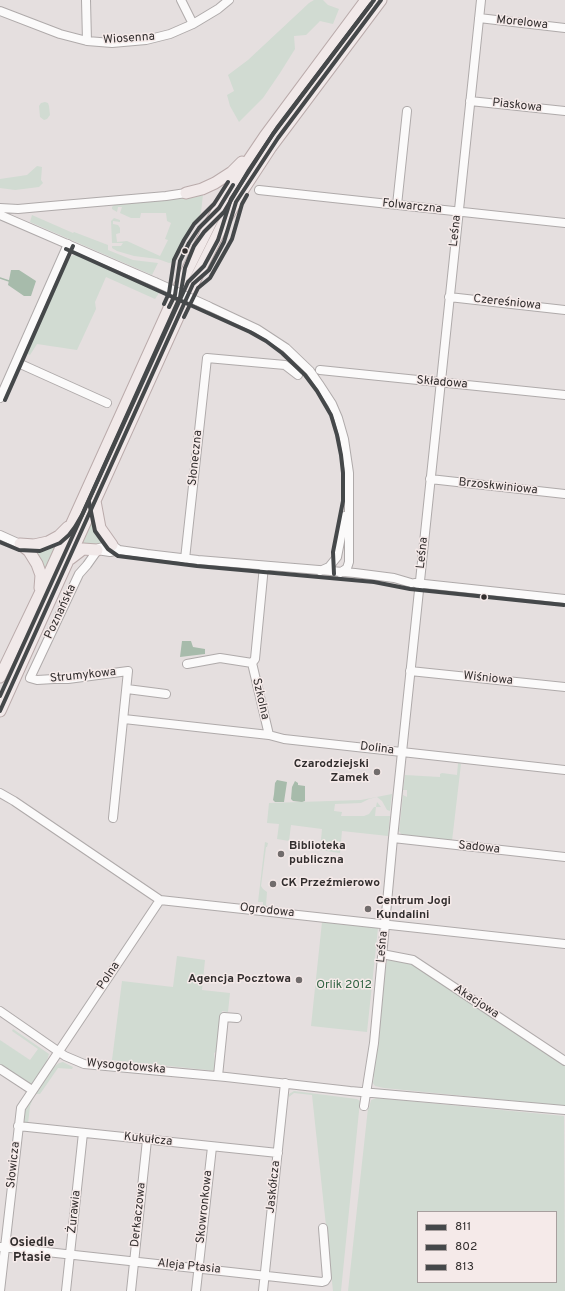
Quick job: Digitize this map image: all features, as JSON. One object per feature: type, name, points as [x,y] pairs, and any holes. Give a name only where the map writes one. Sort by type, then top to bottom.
[{"type":"main road","points":[[0,677],[37,601],[192,259],[230,190],[265,136],[366,0]]},
{"type":"main road","name":"Poznańska","points":[[0,711],[212,245],[233,206],[278,138],[381,0]]},
{"type":"main road","points":[[186,193],[204,188],[225,177],[239,166],[248,153],[265,136]]},
{"type":"main road","points":[[95,500],[100,528],[115,547]]},
{"type":"main road","points":[[20,544],[37,545],[53,540],[65,531],[77,513]]},
{"type":"main road","points":[[20,544],[32,554],[39,568],[41,582],[37,601]]},
{"type":"main road","points":[[68,560],[82,550],[97,550]]},
{"type":"street","points":[[86,0],[86,41]]},
{"type":"street","points":[[181,0],[193,24]]},
{"type":"street","name":"Wiosenna","points":[[0,11],[60,34],[86,41],[112,43],[146,40],[170,34],[193,24],[218,9],[229,0]]},
{"type":"street","name":"Leśna","points":[[364,1106],[374,1043],[392,838],[481,0]]},
{"type":"street","name":"Morelowa","points":[[479,18],[565,28]]},
{"type":"street","name":"Piaskowa","points":[[470,101],[565,111]]},
{"type":"street","points":[[397,205],[407,111]]},
{"type":"street","name":"Folwarczna","points":[[259,190],[565,223]]},
{"type":"street","points":[[0,208],[51,206],[186,193]]},
{"type":"street","points":[[0,215],[155,282],[249,325],[278,342],[300,361],[319,384],[336,413],[344,439],[349,466],[350,562],[346,570],[340,573]]},
{"type":"street","points":[[0,398],[68,244]]},
{"type":"street","name":"Czereśniowa","points":[[449,297],[565,310]]},
{"type":"street","name":"Słoneczna","points":[[185,559],[207,358],[285,365],[298,375]]},
{"type":"street","points":[[16,362],[107,403]]},
{"type":"street","name":"Składowa","points":[[320,370],[565,395]]},
{"type":"street","name":"Brzoskwiniowa","points":[[430,479],[565,494]]},
{"type":"street","points":[[319,571],[329,567],[336,560],[339,553],[349,502]]},
{"type":"street","points":[[0,535],[20,544]]},
{"type":"street","points":[[97,550],[110,552],[115,547],[185,559],[375,576],[411,582],[565,599]]},
{"type":"street","name":"Poznańska","points":[[30,678],[75,582],[80,573],[93,558],[97,550]]},
{"type":"street","points":[[339,553],[340,573]]},
{"type":"street","points":[[350,562],[359,570],[375,576]]},
{"type":"street","points":[[187,664],[220,658],[252,663],[255,659],[264,566]]},
{"type":"street","points":[[340,573],[346,577],[354,579],[411,582]]},
{"type":"street","name":"Szkolna","points":[[252,663],[269,735]]},
{"type":"street","name":"Strumykowa","points":[[30,678],[37,680],[68,680],[128,671],[126,690]]},
{"type":"street","name":"Wiśniowa","points":[[410,671],[565,687]]},
{"type":"street","points":[[113,818],[126,690],[166,694]]},
{"type":"street","name":"Dolina","points":[[124,719],[269,735],[284,739],[565,770]]},
{"type":"street","name":"Ogrodowa","points":[[0,793],[160,900],[565,944]]},
{"type":"street","name":"Sadowa","points":[[392,838],[565,857]]},
{"type":"street","name":"Polna","points":[[58,1052],[160,900]]},
{"type":"street","name":"Akacjowa","points":[[382,954],[413,960],[565,1061]]},
{"type":"street","name":"Wysogotowska","points":[[0,1011],[58,1052],[78,1062],[90,1065],[565,1110]]},
{"type":"street","points":[[218,1076],[224,1017],[237,1018]]},
{"type":"street","name":"Słowicza","points":[[0,1291],[3,1247],[21,1108],[58,1052]]},
{"type":"street","points":[[0,1069],[32,1090]]},
{"type":"street","name":"Jaskółcza","points":[[263,1291],[285,1083]]},
{"type":"street","name":"Kukułcza","points":[[18,1126],[278,1153]]},
{"type":"street","name":"Żurawia","points":[[66,1291],[82,1133]]},
{"type":"street","name":"Derkaczowa","points":[[131,1291],[147,1140]]},
{"type":"street","name":"Skowronkowa","points":[[196,1291],[212,1147]]},
{"type":"street","name":"Aleja Ptasia","points":[[3,1247],[322,1282],[326,1281],[323,1228]]},
{"type":"green space","points":[[314,0],[323,0],[328,5],[339,9],[333,24],[320,21],[306,35],[294,36],[295,49],[280,73],[263,98],[239,122],[230,106],[227,95],[234,91],[228,75],[248,60]]},
{"type":"green space","points":[[41,103],[48,103],[50,115],[44,120],[40,117],[39,106]]},
{"type":"green space","points":[[37,166],[42,167],[41,180],[43,183],[39,187],[15,190],[0,188],[0,179],[27,175]]},
{"type":"green space","points":[[203,194],[201,213],[182,246],[180,246],[178,250],[180,251],[175,262],[169,263],[158,259],[134,256],[112,248],[112,246],[121,246],[123,243],[112,243],[111,221],[114,218],[120,220],[120,222],[113,221],[113,224],[118,225],[120,228],[120,233],[116,234],[117,242],[127,241],[160,256],[168,240],[165,239],[171,223],[167,221],[166,213],[141,213],[140,218],[131,218],[120,213],[122,207],[118,207],[117,212],[112,209],[116,203]]},
{"type":"green space","points":[[32,215],[73,233],[74,232],[108,245],[108,250],[133,260],[158,263],[152,275],[30,222]]},
{"type":"green space","points":[[78,254],[144,282],[158,290],[159,293],[155,299],[106,277],[95,302],[96,309],[77,350],[37,344],[30,355],[25,353],[67,259]]},
{"type":"green space","points":[[178,297],[182,299],[12,675],[9,674],[7,673]]},
{"type":"green space","points":[[92,516],[105,544],[79,547]]},
{"type":"green space","points":[[59,540],[45,574],[33,549]]},
{"type":"green space","points":[[458,763],[461,764],[452,841],[403,836],[399,831],[403,795],[407,797],[407,790],[403,790],[405,775],[440,777],[440,774],[442,773],[457,775]]},
{"type":"green space","points":[[392,794],[390,811],[387,810],[382,801],[377,797],[361,803],[335,804],[334,811],[342,812],[341,816],[364,816],[369,814],[374,807],[376,807],[375,816],[390,816],[388,836],[342,831],[340,853],[320,850],[322,829],[291,825],[289,841],[277,839],[279,824],[267,823],[269,803],[361,800]]},
{"type":"green space","points":[[377,802],[381,807],[376,807]]},
{"type":"green space","points":[[265,842],[268,843],[266,847],[261,886],[267,892],[266,905],[269,907],[263,907],[263,902],[258,902]]},
{"type":"green space","name":"Orlik 2012","points":[[322,922],[378,928],[367,1032],[311,1026]]},
{"type":"green space","points":[[177,956],[205,960],[202,990],[230,993],[228,1012],[222,1011],[218,1051],[214,1053],[216,1071],[112,1060],[122,981],[173,987]]},
{"type":"green space","points":[[388,960],[411,963],[565,1064],[565,1106],[375,1086],[373,1083],[374,1077],[371,1077],[384,973]]},
{"type":"green space","points":[[13,1029],[49,1054],[47,1060],[49,1062],[33,1084],[28,1084],[0,1066],[0,1040],[30,1060],[38,1049],[12,1031]]},
{"type":"green space","points":[[63,1062],[73,1067],[72,1069],[58,1068],[40,1094],[35,1094],[30,1106],[28,1124],[25,1123],[23,1120],[24,1108],[53,1064],[55,1066]]},
{"type":"green space","points":[[294,1091],[357,1099],[360,1101],[341,1291],[333,1291],[312,1095],[294,1093],[289,1097],[289,1094]]},
{"type":"green space","points":[[377,1098],[564,1116],[565,1291],[348,1291],[371,1100]]},
{"type":"shaded area","points":[[11,270],[19,270],[36,281],[31,296],[24,296],[8,285]]},
{"type":"shaded area","points":[[182,641],[191,641],[193,647],[205,649],[205,654],[180,657]]},
{"type":"shaded area","points":[[277,780],[287,782],[284,802],[275,802],[273,800],[275,783]]},
{"type":"shaded area","points":[[295,781],[298,785],[305,786],[305,801],[293,801],[291,799],[292,787]]},
{"type":"waterway","points":[[0,278],[9,281]]},
{"type":"transit line","name":"813","points":[[0,696],[188,282],[204,266],[218,240],[231,199],[273,134],[374,0]]},
{"type":"transit line","name":"811","points":[[0,711],[193,284],[209,270],[224,242],[236,202],[278,138],[381,0]]},
{"type":"transit line","name":"802","points":[[0,542],[19,550],[40,551],[60,543],[75,527],[82,515],[180,297],[185,268],[194,246],[204,232],[224,212],[249,170],[277,128],[371,4]]},
{"type":"transit line","name":"813","points":[[164,304],[169,293],[174,260],[184,240],[194,224],[214,204],[228,182]]},
{"type":"transit line","name":"811","points":[[169,307],[175,295],[180,261],[189,243],[199,228],[219,208],[233,185]]},
{"type":"transit line","name":"802","points":[[184,317],[198,288],[210,278],[232,239],[242,204],[247,195]]},
{"type":"transit line","name":"802","points":[[5,400],[73,246]]},
{"type":"transit line","name":"802","points":[[66,249],[250,332],[266,341],[282,353],[305,375],[317,391],[331,415],[341,455],[343,473],[343,501],[333,552],[334,574]]},
{"type":"transit line","name":"802","points":[[89,502],[95,531],[108,549],[118,556],[197,566],[374,582],[410,589],[564,605]]},
{"type":"place","name":"Czarodziejski Zamek","points":[[377,772]]},
{"type":"place","name":"Biblioteka publiczna","points":[[281,854]]},
{"type":"place","name":"CK Przeźmierowo","points":[[273,884]]},
{"type":"place","name":"Centrum Jogi Kundalini","points":[[368,909]]},
{"type":"place","name":"Agencja Pocztowa","points":[[299,980]]},
{"type":"district","name":"Osiedle Ptasie","points":[[32,1250]]}]
